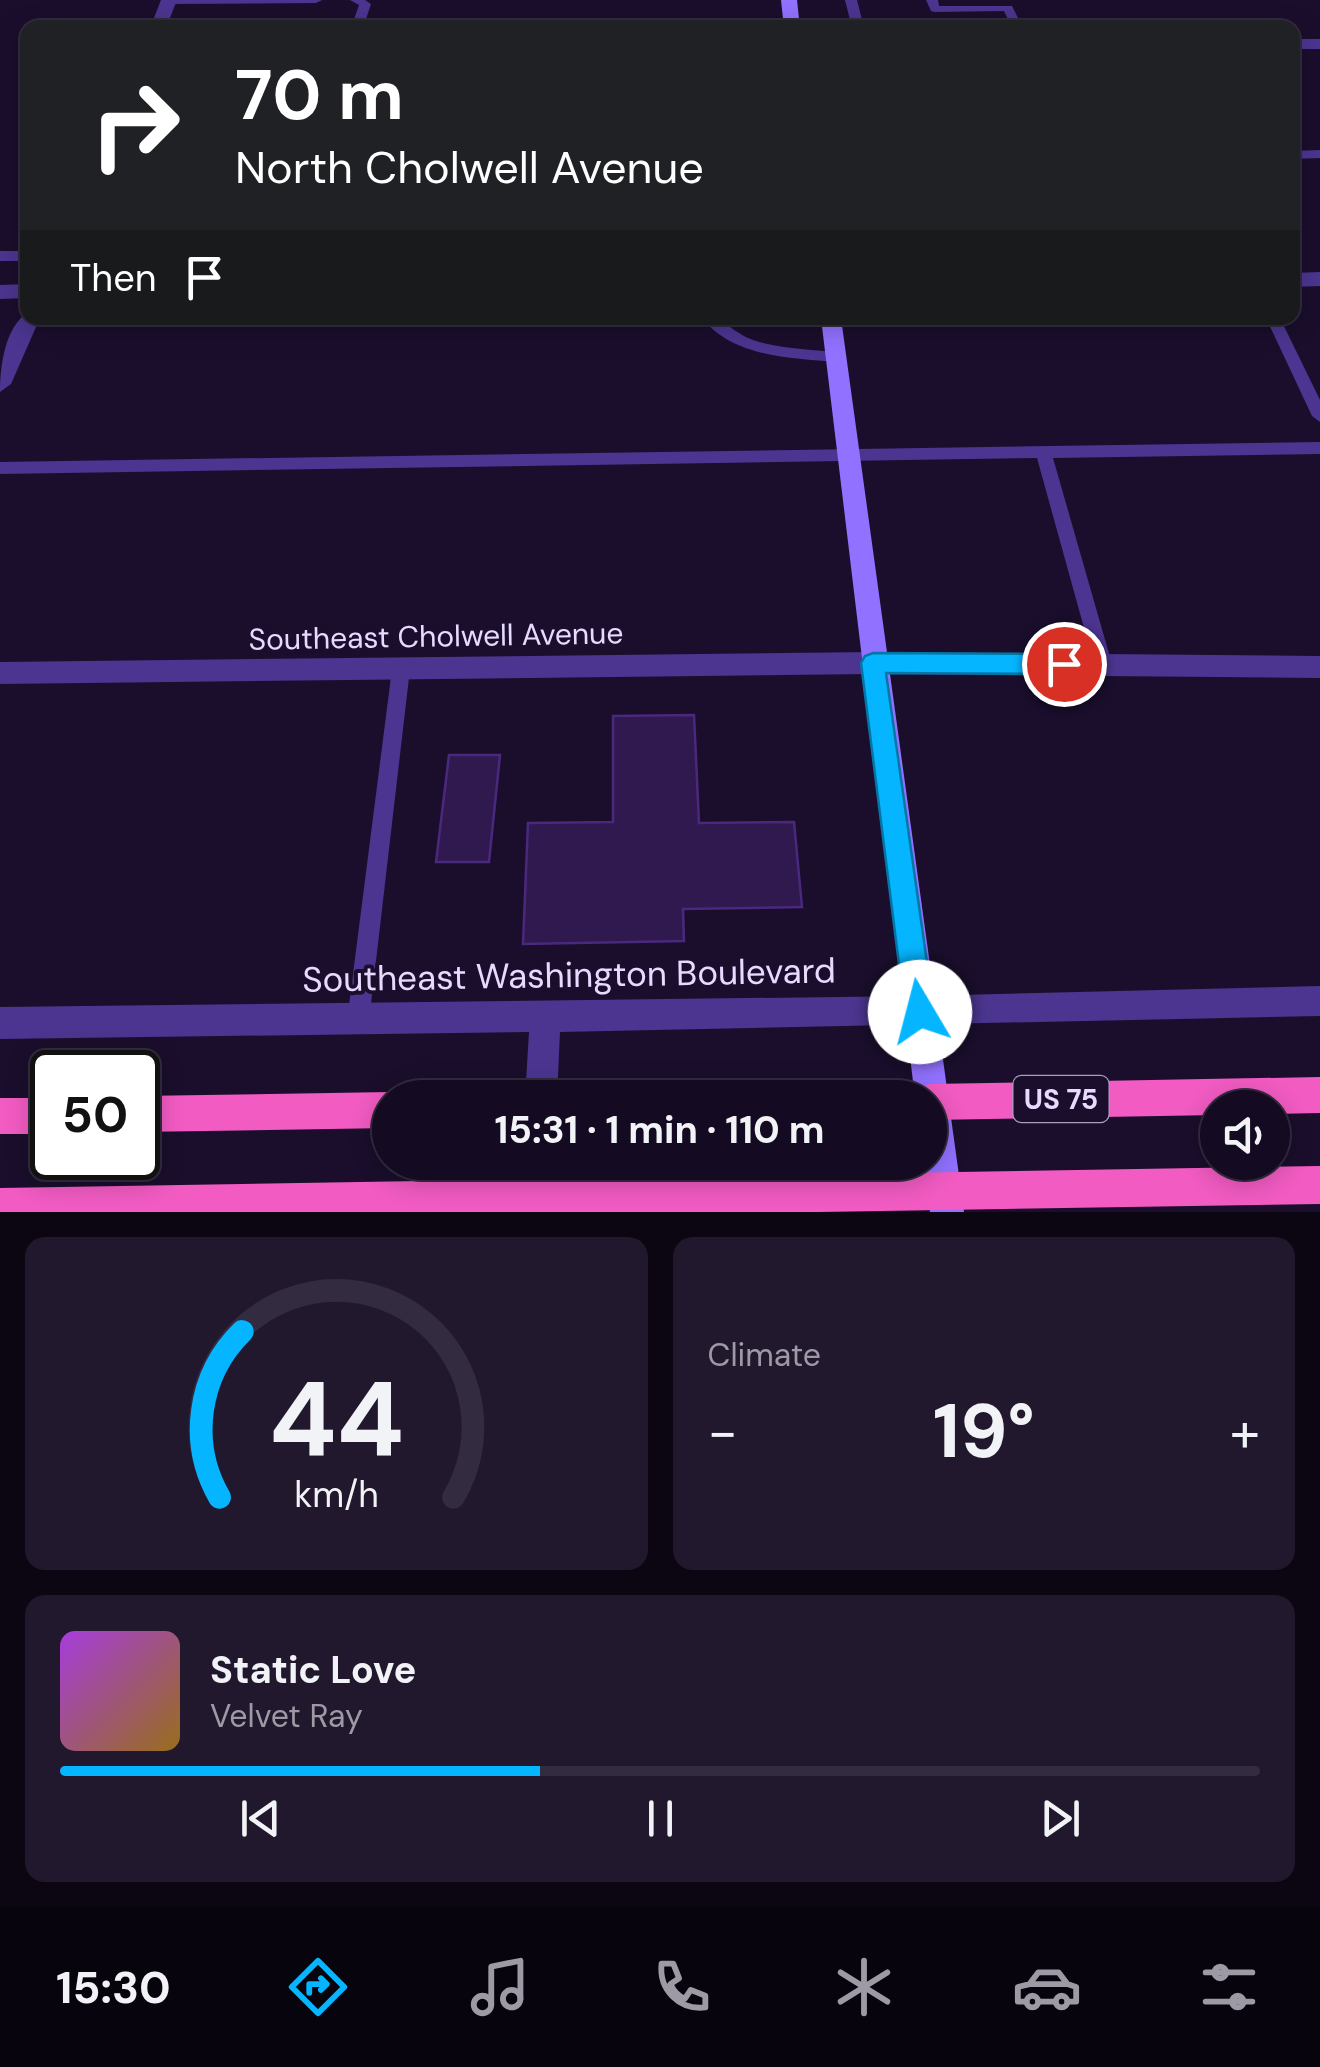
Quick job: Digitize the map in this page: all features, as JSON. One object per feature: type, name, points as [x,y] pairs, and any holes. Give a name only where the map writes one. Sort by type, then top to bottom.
[{"type":"highway","name":"US 75","points":[[947,1102],[1320,1096]]},
{"type":"highway","points":[[160,1114],[372,1110]]},
{"type":"highway","points":[[0,1116],[30,1116]]},
{"type":"highway","points":[[0,1207],[946,1202],[1320,1185]]},
{"type":"main road","points":[[832,325],[928,1080]]},
{"type":"street","points":[[0,384],[27,325]]},
{"type":"street","name":"Southeast Cholwell Avenue","points":[[0,673],[873,663],[1320,667]]},
{"type":"street","name":"Southeast Washington Boulevard","points":[[0,1023],[920,1012],[1320,1001]]},
{"type":"street","points":[[542,1080],[546,1018]]},
{"type":"lane","points":[[169,1],[316,0]]},
{"type":"lane","points":[[356,0],[365,4],[360,20]]},
{"type":"lane","points":[[932,0],[935,9],[1008,8],[1014,20]]},
{"type":"lane","points":[[717,325],[772,351],[836,357]]},
{"type":"lane","points":[[1276,325],[1320,416]]},
{"type":"lane","points":[[0,468],[1320,448]]},
{"type":"lane","points":[[1043,450],[1102,664]]},
{"type":"lane","points":[[358,1021],[401,669]]},
{"type":"building","points":[[694,715],[699,823],[794,822],[802,907],[683,909],[684,941],[523,944],[528,823],[613,822],[613,716]]},
{"type":"building","points":[[449,755],[500,755],[489,862],[436,862]]},
{"type":"route","points":[[920,1012],[873,663],[1064,664]]}]
